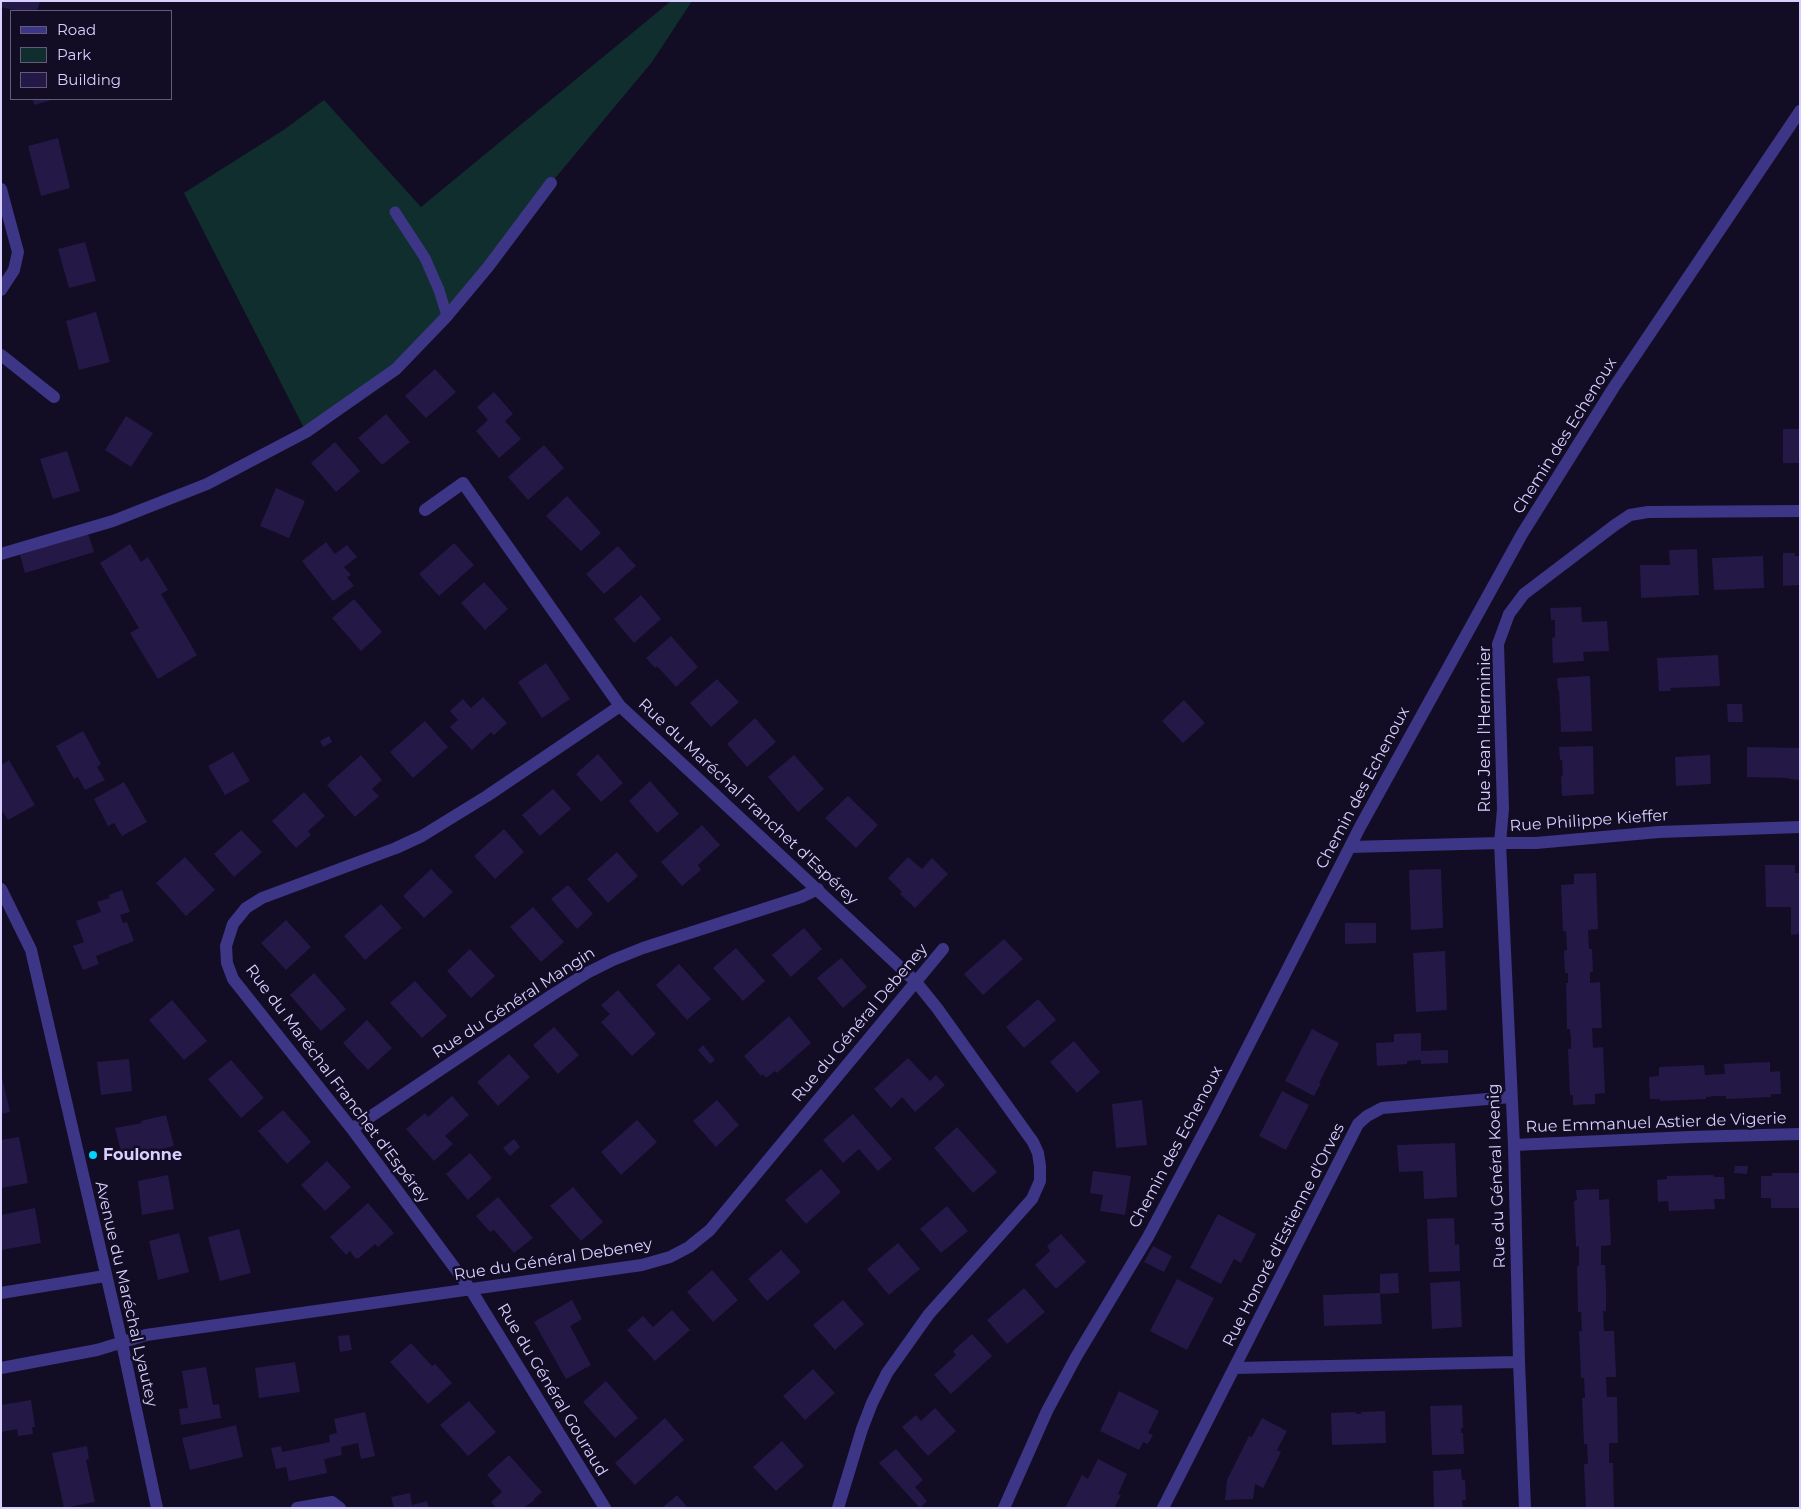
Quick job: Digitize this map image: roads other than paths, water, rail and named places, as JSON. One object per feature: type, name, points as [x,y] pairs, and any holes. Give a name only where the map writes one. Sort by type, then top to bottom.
[{"type":"street","name":"Chemin des Echenoux","points":[[1004,1508],[1047,1411],[1076,1357],[1148,1237],[1213,1115],[1350,847],[1522,534],[1614,387],[1800,111]]},
{"type":"street","points":[[1,554],[113,521],[199,487],[306,432],[396,369],[447,316],[488,267],[551,183]]},
{"type":"street","points":[[1,189],[18,252],[14,270],[1,290]]},
{"type":"street","points":[[1,355],[54,397]]},
{"type":"street","points":[[425,510],[463,483],[620,706]]},
{"type":"street","name":"Rue Jean l'Herminier","points":[[1500,843],[1503,809],[1498,644],[1510,614],[1524,594],[1614,525],[1630,515],[1648,512],[1800,511]]},
{"type":"street","name":"Rue du Maréchal Franchet d'Espérey","points":[[471,1290],[352,1129],[233,979],[227,963],[226,946],[233,924],[246,908],[262,898],[396,848],[422,836],[487,796],[620,706],[916,982]]},
{"type":"street","name":"Rue Philippe Kieffer","points":[[1350,847],[1536,843],[1659,832],[1800,827]]},
{"type":"street","name":"Rue du Général Koenig","points":[[1500,843],[1514,1145],[1519,1362],[1526,1508]]},
{"type":"street","name":"Avenue du Maréchal Lyautey","points":[[1,889],[31,950],[122,1343],[157,1508]]},
{"type":"street","name":"Rue du Général Mangin","points":[[352,1129],[587,973],[643,948],[801,897],[818,889]]},
{"type":"street","name":"Rue du Général Debeney","points":[[1,1368],[97,1350],[146,1336],[642,1265],[670,1257],[689,1247],[710,1230],[942,949]]},
{"type":"street","points":[[838,1508],[862,1429],[887,1373],[929,1314],[1032,1200],[1040,1181],[1038,1153],[1033,1142],[937,1008],[916,982]]},
{"type":"street","name":"Rue Honoré d'Estienne d'Orves","points":[[1163,1508],[1358,1124],[1367,1116],[1382,1108],[1511,1097]]},
{"type":"street","name":"Rue Emmanuel Astier de Vigerie","points":[[1514,1145],[1698,1136],[1800,1134]]},
{"type":"street","points":[[1,1294],[105,1276]]},
{"type":"street","name":"Rue du Général Gouraud","points":[[471,1290],[605,1508]]},
{"type":"street","name":"Rue Honoré d'Estienne d'Orves","points":[[1235,1368],[1519,1362]]},
{"type":"street","points":[[297,1508],[332,1502],[340,1508]]},
{"type":"lane","points":[[394,212],[425,258],[439,290],[447,316]]},
{"type":"place","name":"Foulonne","points":[[93,1155]]}]
